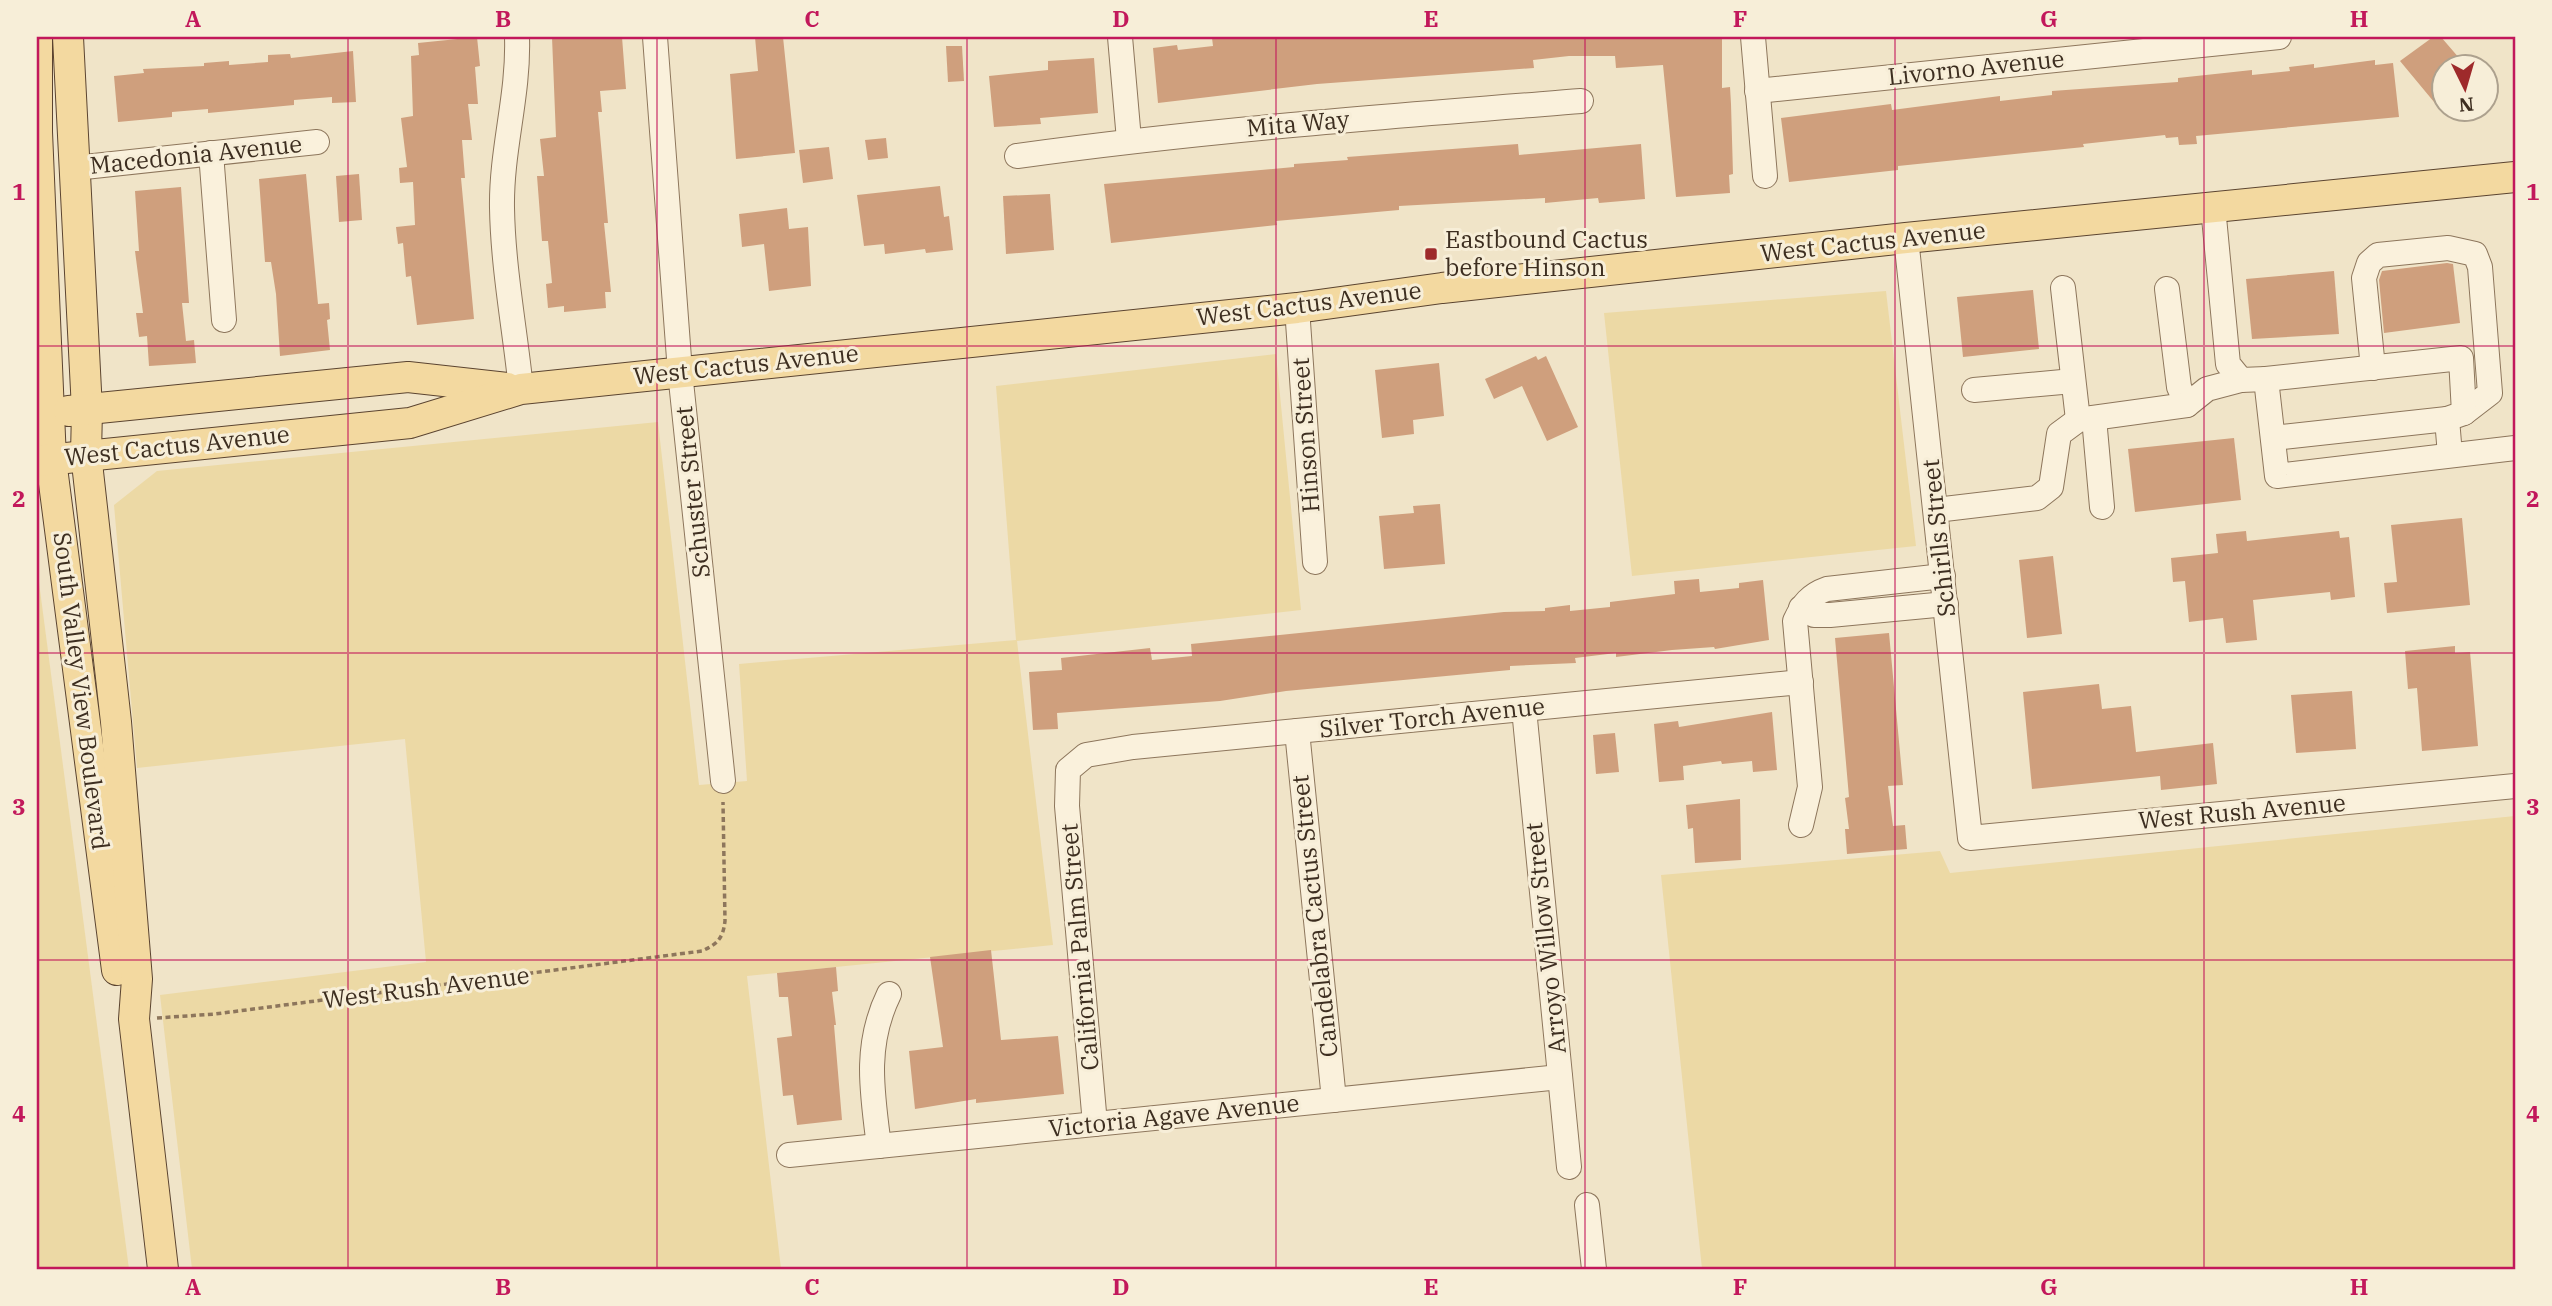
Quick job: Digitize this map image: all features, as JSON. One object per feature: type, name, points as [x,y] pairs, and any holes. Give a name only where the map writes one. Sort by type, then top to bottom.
[{"type":"main road","name":"South Valley View Boulevard","points":[[37,37],[44,460],[118,977],[133,1012]]},
{"type":"main road","name":"South Valley View Boulevard","points":[[68,37],[87,410],[86,454],[117,735],[137,979],[133,1012],[163,1269]]},
{"type":"main road","name":"West Cactus Avenue","points":[[44,460],[410,423],[521,389],[1297,308],[1442,288],[2515,177]]},
{"type":"main road","name":"West Cactus Avenue","points":[[43,414],[408,377],[521,389]]},
{"type":"street","points":[[517,37],[517,74],[506,147],[502,209],[521,389]]},
{"type":"street","name":"Schuster Street","points":[[655,37],[680,372],[723,780]]},
{"type":"street","points":[[1120,37],[1129,140]]},
{"type":"street","points":[[1752,37],[1765,176]]},
{"type":"street","name":"Livorno Avenue","points":[[1757,91],[2279,37]]},
{"type":"street","name":"Mita Way","points":[[1017,156],[1129,140],[1581,101]]},
{"type":"street","name":"Macedonia Avenue","points":[[75,168],[317,142]]},
{"type":"street","points":[[211,153],[224,320]]},
{"type":"street","points":[[2213,207],[2228,363],[2253,379],[2273,438],[2277,476],[2515,448]]},
{"type":"street","name":"Schirlls Street","points":[[1906,239],[1970,838]]},
{"type":"street","points":[[2273,438],[2456,416],[2490,393],[2480,267],[2475,254],[2448,248],[2378,255],[2369,263],[2364,278],[2373,368]]},
{"type":"street","points":[[2063,288],[2073,381],[2086,419],[2102,507]]},
{"type":"street","points":[[2167,289],[2179,387],[2187,405]]},
{"type":"street","name":"Hinson Street","points":[[1297,308],[1315,562]]},
{"type":"street","points":[[1936,510],[2037,498],[2051,487],[2059,434],[2086,419],[2187,405],[2207,389],[2253,379],[2461,358],[2451,455]]},
{"type":"street","points":[[1974,390],[2073,381]]},
{"type":"street","points":[[1801,825],[1810,787],[1795,621],[1801,608],[1812,594],[1853,586],[1943,576]]},
{"type":"street","points":[[1853,586],[1856,612]]},
{"type":"street","points":[[1801,608],[1814,615],[1946,604]]},
{"type":"street","name":"Silver Torch Avenue","points":[[1068,770],[1086,755],[1297,731],[1801,682]]},
{"type":"street","name":"Arroyo Willow Street","points":[[1524,709],[1569,1167]]},
{"type":"street","name":"Candelabra Cactus Street","points":[[1297,731],[1334,1100]]},
{"type":"street","name":"California Palm Street","points":[[1068,770],[1067,806],[1095,1124]]},
{"type":"street","name":"West Rush Avenue","points":[[1970,838],[2515,786]]},
{"type":"street","points":[[879,1146],[870,1075],[877,1019],[889,994]]},
{"type":"street","name":"Victoria Agave Avenue","points":[[789,1155],[1560,1077]]},
{"type":"street","points":[[1587,1205],[1594,1269]]},
{"type":"path","name":"West Rush Avenue","points":[[133,1012],[215,1014],[652,960],[702,951],[716,945],[723,935],[725,921],[723,780]]},
{"type":"sand","points":[[1886,291],[1916,546],[1632,576],[1604,313]]},
{"type":"sand","points":[[1276,354],[1301,610],[1017,641],[1053,945],[747,976],[781,1269],[192,1269],[160,995],[426,962],[405,739],[137,768],[114,505],[157,471],[658,422],[699,785],[747,781],[739,664],[1016,640],[996,386]]},
{"type":"sand","points":[[37,567],[129,1269],[37,1269]]},
{"type":"sand","points":[[2515,816],[2515,1269],[1702,1269],[1661,875],[1940,851],[1950,873]]},
{"type":"building","points":[[477,37],[480,66],[475,67],[478,104],[468,104],[472,140],[462,140],[465,178],[461,178],[474,319],[417,325],[411,276],[406,277],[403,243],[398,244],[396,227],[415,225],[413,182],[400,183],[399,168],[407,167],[401,118],[413,116],[411,56],[419,55],[418,43]]},
{"type":"building","points":[[552,37],[622,37],[626,89],[600,91],[602,112],[598,112],[611,292],[605,292],[606,308],[564,312],[564,306],[548,308],[546,284],[552,283],[548,241],[542,241],[537,176],[544,176],[540,139],[556,137]]},
{"type":"building","points":[[755,37],[783,37],[795,153],[736,159],[730,74],[758,71]]},
{"type":"building","points":[[1722,37],[1722,88],[1730,87],[1731,104],[1733,174],[1729,175],[1730,193],[1676,197],[1663,65],[1616,68],[1615,56],[1569,56],[1533,60],[1534,68],[1317,84],[1158,103],[1153,48],[1177,45],[1178,50],[1213,46],[1212,38]]},
{"type":"building","points":[[2433,37],[2441,37],[2454,52],[2430,52],[2430,97],[2400,61]]},
{"type":"building","points":[[946,46],[962,46],[964,81],[948,82]]},
{"type":"building","points":[[353,51],[356,102],[332,103],[332,97],[294,100],[294,105],[208,113],[208,109],[172,112],[172,117],[118,122],[114,76],[144,73],[143,69],[204,66],[204,63],[229,61],[229,65],[268,62],[268,55],[290,54],[291,58]]},
{"type":"building","points":[[1094,58],[1098,113],[1040,118],[1041,124],[994,127],[989,76],[1048,70],[1048,61]]},
{"type":"building","points":[[2375,60],[2375,65],[2393,63],[2399,117],[2196,136],[2197,144],[2179,145],[2178,137],[2166,138],[2165,135],[2083,144],[2084,147],[1898,166],[1898,170],[1789,182],[1781,118],[1891,104],[1892,110],[2000,96],[2000,101],[2052,95],[2052,91],[2178,82],[2178,78],[2252,70],[2252,75],[2290,71],[2289,67],[2314,64],[2314,68]]},
{"type":"building","points":[[886,138],[888,158],[868,160],[865,140]]},
{"type":"building","points":[[1518,144],[1519,155],[1641,144],[1645,199],[1599,203],[1598,198],[1545,203],[1545,198],[1399,206],[1399,210],[1276,221],[1277,225],[1111,243],[1104,184],[1294,167],[1294,164],[1348,160],[1347,157]]},
{"type":"building","points":[[829,147],[833,179],[803,183],[799,150]]},
{"type":"building","points":[[306,174],[318,304],[329,303],[330,319],[327,320],[330,350],[280,356],[271,262],[265,262],[259,179]]},
{"type":"building","points":[[359,174],[362,220],[339,222],[336,176]]},
{"type":"building","points":[[940,186],[944,217],[949,216],[953,250],[926,253],[925,249],[885,254],[884,244],[864,246],[857,195]]},
{"type":"building","points":[[181,187],[189,303],[182,303],[186,341],[194,340],[196,363],[149,366],[147,336],[139,337],[136,313],[143,313],[135,251],[139,251],[135,191]]},
{"type":"building","points":[[1050,194],[1054,250],[1006,254],[1003,196]]},
{"type":"building","points":[[787,208],[789,229],[808,227],[811,286],[769,291],[764,244],[742,247],[739,214]]},
{"type":"building","points":[[2453,264],[2460,323],[2384,333],[2379,280],[2382,271]]},
{"type":"building","points":[[2334,271],[2339,334],[2252,339],[2246,279]]},
{"type":"building","points":[[2033,290],[2039,349],[1963,357],[1957,297]]},
{"type":"building","points":[[1536,356],[1538,360],[1546,356],[1578,427],[1547,441],[1522,386],[1494,399],[1485,379]]},
{"type":"building","points":[[1439,363],[1444,416],[1413,420],[1414,434],[1382,438],[1375,370]]},
{"type":"building","points":[[2234,438],[2241,500],[2135,512],[2128,449]]},
{"type":"building","points":[[1440,504],[1445,564],[1384,569],[1379,516],[1414,513],[1413,506]]},
{"type":"building","points":[[2462,518],[2470,605],[2387,613],[2384,583],[2397,582],[2391,525]]},
{"type":"building","points":[[2246,531],[2247,541],[2339,531],[2340,538],[2349,537],[2355,597],[2331,600],[2330,592],[2253,600],[2257,640],[2226,643],[2223,618],[2189,622],[2185,581],[2173,582],[2171,558],[2218,553],[2216,534]]},
{"type":"building","points":[[2053,556],[2062,634],[2027,638],[2019,560]]},
{"type":"building","points":[[1699,579],[1700,592],[1739,588],[1739,583],[1763,580],[1769,640],[1715,649],[1672,650],[1616,657],[1616,653],[1575,658],[1576,663],[1510,666],[1510,670],[1286,691],[1220,701],[1057,713],[1058,729],[1033,730],[1029,672],[1062,670],[1061,658],[1150,648],[1152,660],[1192,656],[1191,644],[1504,612],[1545,611],[1545,608],[1570,605],[1570,611],[1610,607],[1610,602],[1675,594],[1674,581]]},
{"type":"building","points":[[1889,633],[1903,785],[1888,786],[1893,826],[1905,825],[1907,849],[1847,854],[1845,829],[1849,829],[1845,798],[1849,797],[1835,638]]},
{"type":"building","points":[[2455,646],[2455,653],[2470,652],[2478,746],[2422,751],[2417,688],[2408,689],[2405,651]]},
{"type":"building","points":[[2099,684],[2102,709],[2131,706],[2136,752],[2213,743],[2217,784],[2161,790],[2160,776],[2032,789],[2023,692]]},
{"type":"building","points":[[2352,691],[2356,749],[2296,753],[2291,695]]},
{"type":"building","points":[[1772,712],[1777,770],[1753,772],[1752,761],[1722,764],[1721,761],[1683,766],[1684,780],[1659,782],[1654,724],[1678,721],[1679,727]]},
{"type":"building","points":[[1615,733],[1619,772],[1596,774],[1593,735]]},
{"type":"building","points":[[1740,799],[1741,860],[1695,863],[1693,828],[1688,829],[1686,805]]},
{"type":"building","points":[[991,950],[1001,1040],[1058,1036],[1064,1094],[976,1103],[976,1099],[915,1109],[909,1051],[943,1047],[930,957]]},
{"type":"building","points":[[836,967],[838,991],[832,992],[842,1120],[797,1125],[793,1095],[783,1096],[777,1038],[792,1036],[788,997],[779,997],[777,973]]},
{"type":"place","name":"Eastbound Cactus before Hinson","points":[[1431,254]]}]
